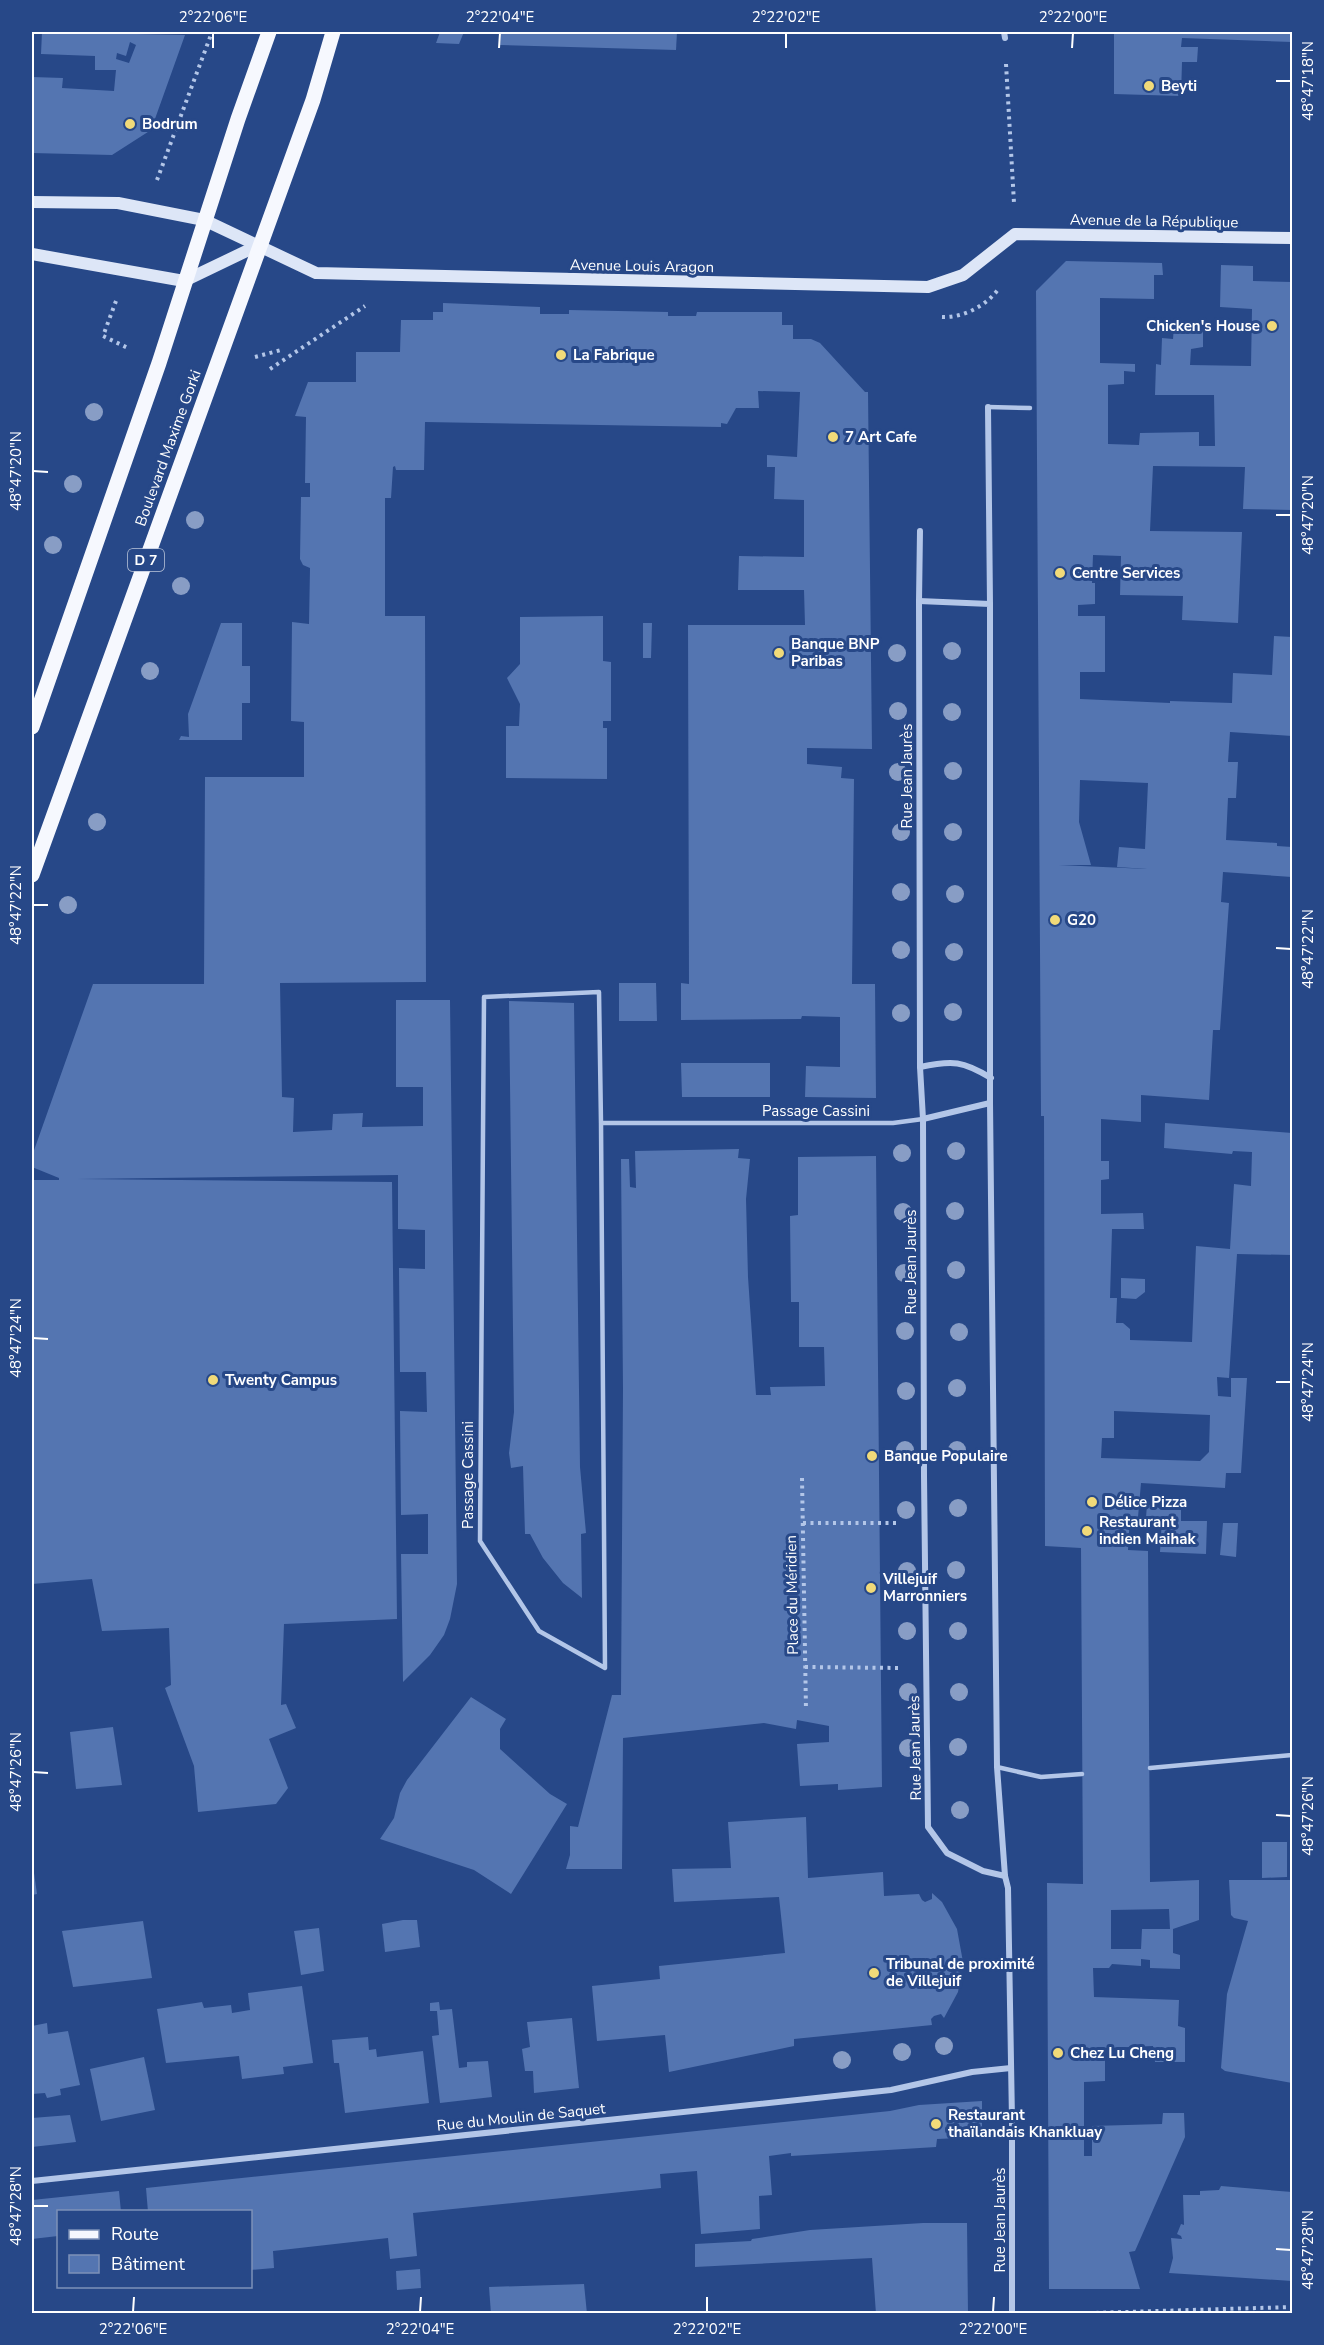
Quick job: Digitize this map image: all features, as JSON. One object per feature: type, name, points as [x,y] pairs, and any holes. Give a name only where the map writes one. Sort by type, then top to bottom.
[{"type":"main road","name":"Boulevard Maxime Gorki","points":[[32,875],[312,100],[333,32]]},
{"type":"main road","points":[[32,727],[155,374],[264,35]]},
{"type":"main road","name":"Avenue Louis Aragon","points":[[32,202],[118,203],[204,220],[316,273],[928,287],[963,275],[1016,234]]},
{"type":"main road","name":"Avenue de la République","points":[[1016,234],[1293,238]]},
{"type":"main road","points":[[32,254],[184,281],[259,245]]},
{"type":"street","name":"Rue Jean Jaurès","points":[[988,407],[990,1102],[997,1767],[1005,1876],[1008,1888],[1012,2313]]},
{"type":"street","name":"Rue Jean Jaurès","points":[[921,531],[919,601],[920,1066],[923,1119],[924,1522],[928,1827],[946,1853],[983,1871],[1005,1876]]},
{"type":"street","points":[[919,601],[990,604]]},
{"type":"street","points":[[920,1066],[936,1063],[967,1064],[991,1078]]},
{"type":"street","points":[[923,1119],[990,1102]]},
{"type":"street","name":"Rue du Moulin de Saquet","points":[[32,2181],[891,2090],[972,2072],[1011,2068]]},
{"type":"lane","points":[[988,407],[1030,408]]},
{"type":"lane","name":"Passage Cassini","points":[[599,992],[601,1123],[605,1668],[539,1631],[480,1540],[484,997],[599,992]]},
{"type":"lane","name":"Passage Cassini","points":[[601,1123],[893,1123],[923,1119]]},
{"type":"lane","points":[[1150,1768],[1293,1755]]},
{"type":"lane","points":[[997,1767],[1041,1777],[1082,1774]]},
{"type":"path","points":[[1005,35],[1016,234]]},
{"type":"path","name":"Place du Méridien","points":[[802,1478],[806,1710]]},
{"type":"path","points":[[803,1523],[924,1522]]},
{"type":"path","points":[[805,1667],[926,1668]]},
{"type":"path","points":[[1058,2313],[1293,2307]]},
{"type":"building","points":[[42,32],[185,35],[151,130],[112,155],[32,153],[32,77],[63,78],[62,88],[114,91],[116,70],[95,70],[95,56],[41,54]],"holes":[[[130,42],[136,45],[129,63],[116,59],[117,53],[126,56]]]},
{"type":"building","points":[[440,32],[464,32],[459,44],[436,43]]},
{"type":"building","points":[[501,32],[677,32],[676,50],[500,45]]},
{"type":"building","points":[[1114,32],[1292,32],[1292,42],[1182,38],[1181,47],[1198,47],[1197,62],[1182,62],[1181,96],[1114,94]]},
{"type":"building","points":[[1066,261],[1162,263],[1163,275],[1154,275],[1154,299],[1100,298],[1100,363],[1135,364],[1135,372],[1124,371],[1124,384],[1108,385],[1108,444],[1139,445],[1140,433],[1199,432],[1199,446],[1215,446],[1214,395],[1155,395],[1156,364],[1161,365],[1162,338],[1173,339],[1174,325],[1203,326],[1203,347],[1191,349],[1190,365],[1251,366],[1252,309],[1220,307],[1221,265],[1253,266],[1253,281],[1292,282],[1292,510],[1243,509],[1245,467],[1153,466],[1150,531],[1242,532],[1238,623],[1182,620],[1183,596],[1120,595],[1121,556],[1093,555],[1092,583],[1095,583],[1095,604],[1078,605],[1078,616],[1105,616],[1105,672],[1080,672],[1080,699],[1232,703],[1233,673],[1272,675],[1274,636],[1292,637],[1292,736],[1230,732],[1228,762],[1238,762],[1236,798],[1228,798],[1226,840],[1277,843],[1277,846],[1292,847],[1292,877],[1223,872],[1221,902],[1229,903],[1220,1030],[1213,1030],[1209,1100],[1141,1095],[1141,1122],[1101,1119],[1101,1161],[1109,1161],[1109,1179],[1101,1180],[1101,1214],[1143,1213],[1144,1229],[1112,1229],[1110,1298],[1117,1298],[1116,1323],[1123,1323],[1130,1329],[1130,1340],[1192,1342],[1196,1246],[1230,1249],[1234,1184],[1251,1186],[1252,1152],[1233,1151],[1232,1154],[1164,1148],[1165,1123],[1292,1133],[1292,1255],[1237,1254],[1229,1378],[1217,1377],[1218,1396],[1231,1397],[1231,1378],[1247,1378],[1241,1473],[1226,1473],[1225,1488],[1141,1483],[1138,1517],[1130,1516],[1128,1550],[1148,1551],[1150,1882],[1199,1880],[1199,1920],[1173,1929],[1173,1953],[1180,1955],[1180,1969],[1150,1968],[1150,1960],[1141,1959],[1141,1966],[1112,1964],[1109,1968],[1093,1968],[1094,1997],[1179,2000],[1178,2026],[1185,2028],[1185,2062],[1155,2062],[1153,2046],[1105,2048],[1105,2081],[1084,2082],[1084,2156],[1092,2156],[1092,2126],[1162,2124],[1163,2113],[1184,2113],[1185,2137],[1135,2251],[1129,2252],[1140,2289],[1049,2289],[1047,1883],[1083,1884],[1081,1548],[1045,1546],[1044,1116],[1041,1116],[1036,291]],"holes":[[[1080,780],[1148,783],[1145,849],[1119,847],[1117,867],[1147,869],[1059,865],[1091,865],[1079,822]],[[1114,1411],[1210,1415],[1209,1452],[1200,1461],[1101,1458],[1102,1438],[1114,1438]],[[1169,1909],[1170,1929],[1142,1929],[1141,1949],[1111,1949],[1111,1910]]]},
{"type":"building","points":[[443,303],[540,307],[540,314],[569,314],[569,310],[668,312],[668,316],[696,316],[697,312],[782,312],[782,325],[793,325],[793,339],[811,339],[820,343],[865,392],[868,392],[872,749],[807,748],[807,764],[842,767],[841,778],[854,779],[852,984],[875,984],[876,1098],[805,1097],[806,1066],[840,1067],[840,1017],[681,1020],[681,983],[689,984],[688,625],[805,625],[804,590],[738,590],[739,556],[804,557],[804,500],[774,499],[775,467],[767,467],[767,455],[797,457],[800,392],[758,391],[759,408],[736,408],[727,424],[721,423],[721,427],[425,422],[424,470],[396,470],[395,466],[393,467],[391,498],[385,498],[385,616],[425,616],[426,982],[280,983],[282,1097],[294,1098],[293,1132],[332,1130],[333,1114],[363,1113],[362,1127],[423,1126],[423,1087],[396,1087],[396,1000],[450,1000],[457,1584],[450,1619],[444,1635],[430,1655],[403,1682],[401,1554],[428,1554],[428,1514],[401,1515],[400,1411],[427,1412],[426,1372],[400,1372],[399,1268],[425,1269],[425,1230],[398,1229],[398,1175],[78,1179],[392,1182],[397,1619],[284,1624],[281,1705],[286,1704],[296,1728],[269,1739],[288,1788],[276,1804],[198,1812],[194,1766],[165,1688],[171,1685],[169,1628],[102,1631],[92,1579],[32,1584],[32,1180],[59,1180],[59,1178],[32,1167],[32,1156],[93,984],[204,984],[205,777],[304,777],[304,722],[291,721],[292,622],[309,624],[310,568],[303,565],[300,559],[301,497],[310,497],[310,483],[305,483],[306,417],[295,416],[308,382],[356,382],[356,352],[400,352],[401,320],[433,320],[433,312],[443,312]]},
{"type":"building","points":[[603,616],[603,661],[611,662],[611,721],[603,721],[603,728],[607,728],[607,779],[506,778],[506,726],[519,726],[520,704],[507,678],[520,664],[520,617]]},
{"type":"building","points":[[221,623],[242,623],[242,666],[250,666],[250,703],[242,703],[242,740],[179,740],[181,736],[189,737],[188,714]]},
{"type":"building","points":[[643,623],[652,623],[651,658],[643,658]]},
{"type":"building","points":[[619,983],[656,983],[657,1021],[619,1021]]},
{"type":"building","points":[[509,1001],[574,1003],[580,1467],[586,1533],[581,1534],[582,1598],[563,1583],[543,1558],[530,1534],[525,1534],[523,1466],[511,1468],[509,1453],[514,1412]]},
{"type":"building","points":[[681,1063],[770,1063],[770,1097],[682,1097]]},
{"type":"building","points":[[739,1149],[738,1158],[750,1159],[746,1199],[748,1277],[756,1395],[771,1395],[770,1387],[825,1386],[824,1347],[799,1347],[799,1302],[791,1302],[790,1216],[798,1215],[798,1157],[876,1156],[882,1787],[838,1790],[838,1784],[800,1786],[797,1744],[829,1742],[829,1726],[797,1720],[796,1729],[764,1723],[623,1738],[622,1869],[566,1869],[570,1855],[570,1826],[578,1827],[612,1695],[621,1695],[623,1389],[621,1159],[629,1159],[630,1187],[636,1188],[635,1151]]},
{"type":"building","points":[[1121,1278],[1145,1279],[1145,1292],[1136,1299],[1121,1298]]},
{"type":"building","points":[[1147,1504],[1162,1509],[1181,1510],[1181,1521],[1207,1521],[1206,1554],[1160,1552],[1162,1519],[1146,1518]]},
{"type":"building","points":[[1223,1523],[1238,1523],[1236,1557],[1220,1555]]},
{"type":"building","points":[[471,1697],[506,1719],[500,1729],[500,1749],[550,1794],[567,1804],[511,1894],[474,1870],[380,1839],[394,1818],[400,1793],[407,1780]]},
{"type":"building","points":[[113,1727],[122,1785],[76,1789],[70,1732]]},
{"type":"building","points":[[806,1817],[808,1878],[883,1872],[884,1896],[919,1894],[925,1902],[932,1899],[932,1893],[942,1902],[957,1929],[963,1962],[958,1992],[944,2018],[941,2014],[934,2016],[931,2019],[932,2025],[794,2039],[794,2046],[669,2072],[665,2035],[597,2041],[592,1986],[660,1979],[659,1966],[785,1953],[779,1897],[674,1902],[672,1869],[731,1868],[728,1822]]},
{"type":"building","points":[[1262,1842],[1287,1842],[1287,1877],[1262,1878]]},
{"type":"building","points":[[32,1859],[37,1894],[32,1895]]},
{"type":"building","points":[[1229,1880],[1292,1880],[1292,2083],[1225,2071],[1221,2068],[1227,1994],[1248,1921],[1234,1918],[1231,1915]]},
{"type":"building","points":[[417,1920],[420,1947],[385,1952],[382,1924]]},
{"type":"building","points":[[143,1921],[152,1978],[73,1987],[62,1931]]},
{"type":"building","points":[[319,1928],[324,1971],[301,1975],[294,1931]]},
{"type":"building","points":[[302,1986],[313,2063],[283,2067],[284,2074],[242,2079],[239,2056],[166,2063],[157,2009],[202,2002],[204,2008],[231,2005],[232,2013],[250,2010],[248,1993]]},
{"type":"building","points":[[439,2002],[440,2010],[452,2009],[459,2068],[467,2067],[467,2062],[488,2061],[492,2097],[440,2103],[432,2036],[439,2035],[437,2011],[430,2011],[430,2003]]},
{"type":"building","points":[[572,2018],[579,2088],[534,2093],[533,2071],[525,2071],[522,2049],[530,2047],[527,2022]]},
{"type":"building","points":[[47,2023],[48,2034],[68,2031],[80,2085],[60,2089],[61,2095],[47,2098],[45,2093],[32,2094],[32,2038],[34,2037],[32,2026]]},
{"type":"building","points":[[368,2037],[369,2050],[376,2049],[377,2057],[423,2051],[429,2103],[345,2113],[339,2063],[334,2063],[332,2040]]},
{"type":"building","points":[[144,2057],[155,2110],[101,2121],[90,2069]]},
{"type":"building","points":[[982,2101],[982,2137],[937,2139],[936,2147],[791,2156],[791,2153],[769,2156],[772,2195],[759,2196],[760,2229],[701,2234],[697,2171],[660,2174],[661,2188],[413,2213],[417,2256],[390,2259],[388,2238],[273,2251],[274,2268],[252,2270],[252,2210],[148,2210],[146,2188],[890,2111],[919,2105]]},
{"type":"building","points":[[70,2115],[76,2142],[32,2147],[32,2118]]},
{"type":"building","points":[[1221,2186],[1292,2192],[1292,2281],[1169,2273],[1173,2258],[1171,2238],[1182,2239],[1177,2234],[1181,2224],[1184,2225],[1183,2195],[1200,2195],[1200,2191],[1219,2190]]},
{"type":"building","points":[[119,2191],[121,2210],[57,2210],[57,2236],[32,2239],[32,2200]]},
{"type":"building","points":[[923,2223],[967,2223],[968,2314],[876,2314],[872,2258],[695,2267],[695,2244],[751,2241],[810,2230]]},
{"type":"building","points":[[420,2269],[421,2288],[397,2290],[396,2271]]},
{"type":"building","points":[[584,2284],[587,2314],[491,2314],[489,2287]]},
{"type":"place","name":"Beyti","points":[[1149,86]]},
{"type":"place","name":"Bodrum","points":[[130,124]]},
{"type":"place","name":"Chicken's House","points":[[1272,326]]},
{"type":"place","name":"La Fabrique","points":[[561,355]]},
{"type":"place","name":"7 Art Cafe","points":[[833,437]]},
{"type":"place","name":"Centre Services","points":[[1060,573]]},
{"type":"place","name":"Banque BNP Paribas","points":[[779,653]]},
{"type":"place","name":"G20","points":[[1055,920]]},
{"type":"place","name":"Twenty Campus","points":[[213,1380]]},
{"type":"place","name":"Banque Populaire","points":[[872,1456]]},
{"type":"place","name":"Délice Pizza","points":[[1092,1502]]},
{"type":"place","name":"Restaurant indien Maihak","points":[[1087,1531]]},
{"type":"place","name":"Villejuif Marronniers","points":[[871,1588]]},
{"type":"place","name":"Tribunal de proximité de Villejuif","points":[[874,1973]]},
{"type":"place","name":"Chez Lu Cheng","points":[[1058,2053]]},
{"type":"place","name":"Restaurant thaïlandais Khankluay","points":[[936,2124]]}]
